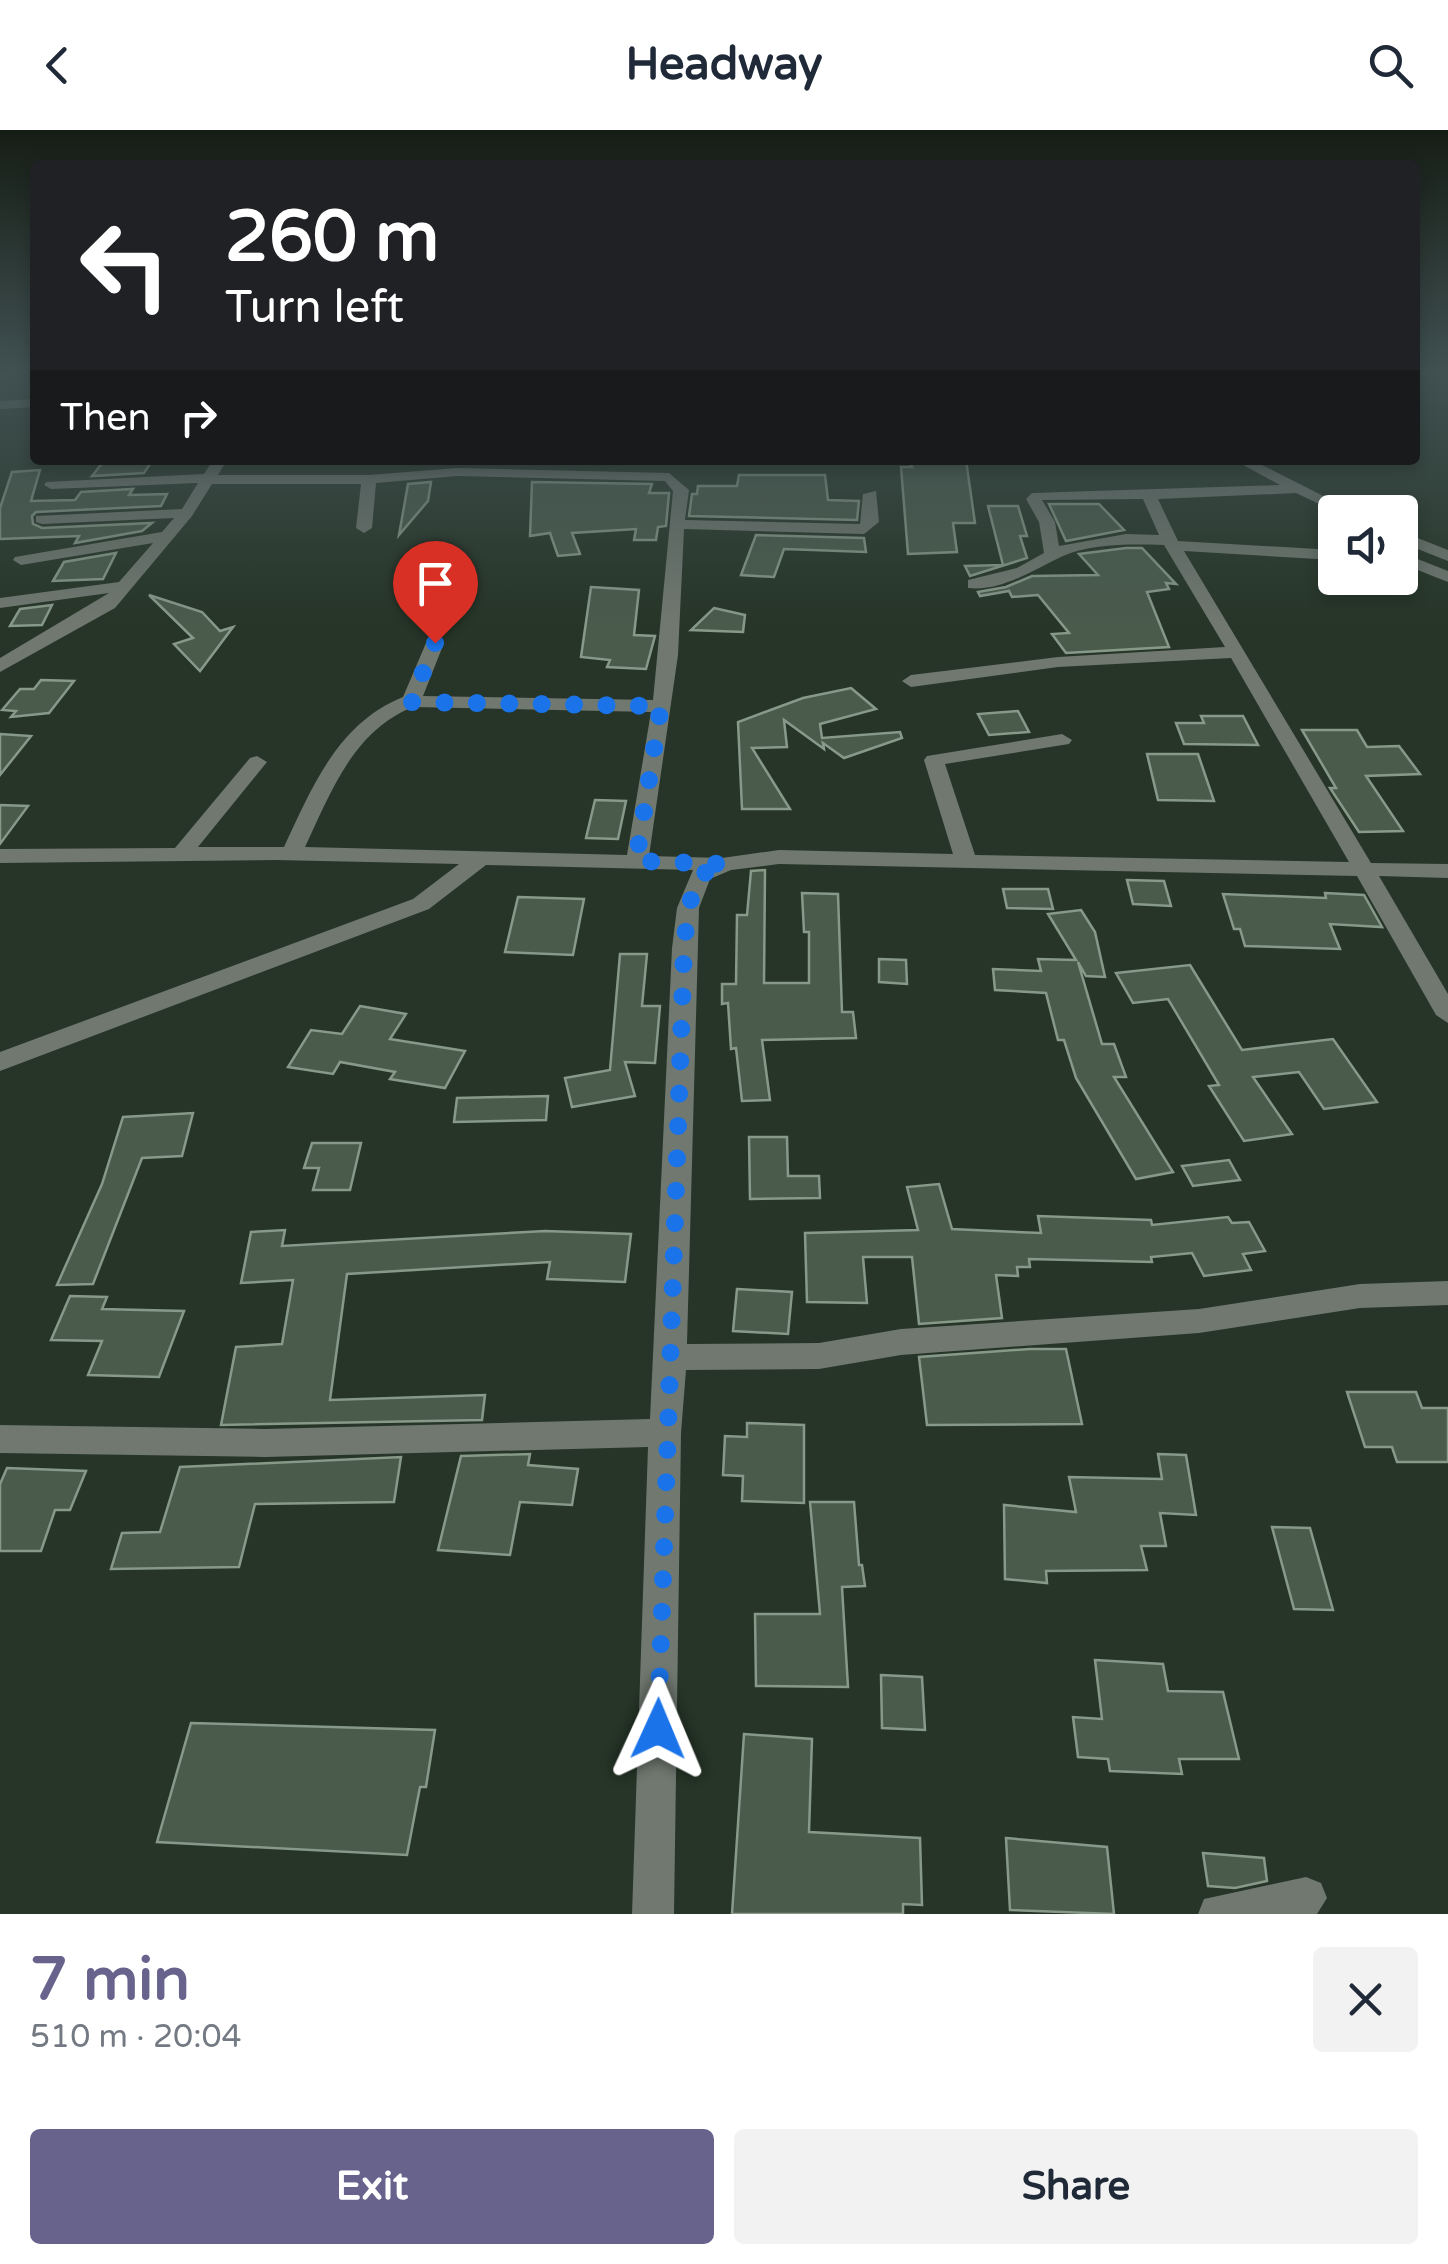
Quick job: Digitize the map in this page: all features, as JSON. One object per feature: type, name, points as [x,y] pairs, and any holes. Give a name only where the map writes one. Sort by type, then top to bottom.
[{"type":"street","points":[[0,666],[109,604],[187,512],[216,465]]},
{"type":"street","points":[[1250,465],[1318,498]]},
{"type":"street","points":[[51,485],[206,479],[369,479],[439,466],[670,469],[681,490],[669,655],[636,861]]},
{"type":"street","points":[[364,528],[369,479]]},
{"type":"street","points":[[1052,554],[1046,522],[1034,498],[1149,497],[1298,488]]},
{"type":"street","points":[[677,524],[864,529],[871,522],[871,494]]},
{"type":"street","points":[[1149,497],[1171,543],[1448,1015]]},
{"type":"street","points":[[42,519],[187,512]]},
{"type":"street","points":[[22,560],[168,536]]},
{"type":"street","points":[[974,584],[1037,567],[1052,554],[1126,538],[1318,554]]},
{"type":"street","points":[[1418,544],[1448,556]]},
{"type":"street","points":[[1418,565],[1448,577]]},
{"type":"street","points":[[0,603],[119,588]]},
{"type":"street","points":[[411,702],[435,643]]},
{"type":"street","points":[[911,681],[1058,662],[1236,652]]},
{"type":"street","points":[[291,854],[328,773],[368,722],[392,706],[411,702],[661,706]]},
{"type":"street","points":[[966,861],[934,760],[1062,740]]},
{"type":"street","points":[[182,853],[257,762]]},
{"type":"street","points":[[0,856],[291,854],[726,864],[778,857],[1448,871]]},
{"type":"street","points":[[0,1062],[422,904],[482,858]]},
{"type":"street","points":[[653,1914],[665,1433],[685,934],[688,908],[700,875],[726,864]]},
{"type":"street","points":[[671,1356],[819,1356],[900,1342],[1199,1320],[1360,1296],[1448,1293]]},
{"type":"street","points":[[0,1439],[265,1443],[665,1433]]},
{"type":"street","points":[[1219,1914],[1306,1898]]},
{"type":"building","points":[[101,465],[149,465],[144,473],[92,476]]},
{"type":"building","points":[[967,465],[975,523],[953,523],[957,552],[908,554],[901,467]]},
{"type":"building","points":[[40,470],[31,501],[75,500],[81,492],[133,489],[129,495],[167,494],[161,506],[36,512],[32,516],[33,524],[42,528],[152,523],[142,531],[75,543],[79,536],[0,539],[0,508],[12,472]]},
{"type":"building","points":[[739,475],[825,475],[828,500],[859,501],[857,520],[689,516],[692,494],[697,494],[698,486],[737,486]]},
{"type":"building","points":[[431,482],[428,501],[399,535],[408,484]]},
{"type":"building","points":[[532,482],[652,484],[649,493],[669,493],[666,526],[658,527],[656,540],[634,540],[636,529],[572,533],[580,554],[558,556],[550,533],[530,536]]},
{"type":"building","points":[[1049,504],[1099,504],[1124,530],[1066,541]]},
{"type":"building","points":[[988,506],[1018,506],[1027,536],[1020,536],[1027,558],[970,576],[965,566],[1003,565]]},
{"type":"building","points":[[756,535],[864,538],[866,552],[784,549],[774,577],[741,575]]},
{"type":"building","points":[[1142,548],[1176,584],[1166,583],[1169,589],[1147,592],[1169,647],[1066,653],[1052,634],[1069,633],[1038,595],[1012,597],[1009,591],[980,596],[978,592],[1006,587],[1032,576],[1098,575],[1079,554]]},
{"type":"building","points":[[116,553],[103,579],[53,581],[64,562]]},
{"type":"building","points":[[591,587],[639,590],[634,635],[655,636],[646,669],[607,667],[610,660],[581,657]]},
{"type":"building","points":[[149,595],[202,612],[220,631],[233,627],[200,671],[174,644],[193,638]]},
{"type":"building","points":[[52,605],[42,625],[10,626],[20,609]]},
{"type":"building","points":[[714,608],[745,615],[743,632],[691,630]]},
{"type":"building","points":[[41,680],[74,681],[49,713],[11,717],[16,711],[2,710],[20,689],[34,689]]},
{"type":"building","points":[[851,688],[876,709],[820,724],[822,738],[900,732],[902,738],[844,758],[823,743],[824,749],[784,720],[787,747],[752,748],[790,809],[742,809],[738,722],[803,698]]},
{"type":"building","points":[[1018,711],[1029,732],[989,735],[978,714]]},
{"type":"building","points":[[1201,716],[1243,716],[1258,745],[1184,744],[1176,723],[1204,723]]},
{"type":"building","points":[[1302,730],[1357,730],[1367,747],[1399,746],[1420,774],[1366,776],[1403,831],[1359,832],[1330,788],[1336,788]]},
{"type":"building","points":[[0,734],[31,736],[0,775]]},
{"type":"building","points":[[1147,754],[1198,754],[1214,801],[1158,800]]},
{"type":"building","points":[[595,800],[626,801],[618,839],[586,838]]},
{"type":"building","points":[[0,805],[28,806],[0,844]]},
{"type":"building","points":[[765,870],[764,983],[809,983],[809,932],[804,932],[802,893],[838,894],[842,1012],[853,1012],[856,1038],[762,1040],[770,1100],[742,1101],[736,1048],[731,1049],[728,1003],[722,1004],[722,984],[736,984],[737,915],[747,915],[751,871]]},
{"type":"building","points":[[1127,880],[1164,881],[1171,906],[1133,904]]},
{"type":"building","points":[[1003,889],[1048,889],[1053,909],[1007,908]]},
{"type":"building","points":[[1325,893],[1364,895],[1382,927],[1330,924],[1340,949],[1245,946],[1240,929],[1234,929],[1223,894],[1326,898]]},
{"type":"building","points":[[518,897],[584,899],[573,955],[505,952]]},
{"type":"building","points":[[1081,910],[1095,932],[1105,977],[1086,976],[1078,962],[1102,1044],[1114,1044],[1126,1077],[1114,1077],[1173,1172],[1136,1179],[1076,1078],[1064,1040],[1058,1040],[1046,993],[995,990],[993,969],[1041,971],[1038,959],[1076,960],[1048,914]]},
{"type":"building","points":[[620,954],[647,954],[642,1006],[660,1006],[655,1063],[625,1062],[635,1096],[572,1107],[565,1078],[610,1070]]},
{"type":"building","points":[[879,959],[906,960],[907,984],[879,982]]},
{"type":"building","points":[[1190,965],[1242,1050],[1333,1039],[1377,1102],[1324,1109],[1299,1072],[1253,1077],[1292,1134],[1244,1141],[1209,1086],[1219,1085],[1168,999],[1133,1003],[1116,973]]},
{"type":"building","points":[[360,1006],[406,1014],[390,1039],[465,1051],[445,1088],[390,1079],[395,1072],[340,1062],[333,1074],[288,1067],[311,1030],[342,1034]]},
{"type":"building","points":[[548,1096],[546,1120],[454,1122],[457,1098]]},
{"type":"building","points":[[193,1113],[182,1156],[142,1158],[93,1284],[57,1285],[102,1184],[123,1117]]},
{"type":"building","points":[[749,1137],[787,1137],[788,1176],[819,1176],[820,1198],[750,1199]]},
{"type":"building","points":[[312,1143],[361,1143],[350,1190],[313,1190],[319,1168],[304,1168]]},
{"type":"building","points":[[1229,1160],[1240,1180],[1193,1186],[1182,1166]]},
{"type":"building","points":[[939,1184],[952,1229],[1041,1233],[1038,1216],[1151,1220],[1152,1225],[1228,1217],[1232,1223],[1249,1222],[1265,1251],[1243,1254],[1251,1270],[1204,1276],[1192,1253],[1151,1257],[1152,1262],[1029,1259],[1030,1267],[1017,1267],[1018,1276],[996,1275],[1002,1318],[919,1324],[912,1257],[863,1257],[867,1303],[807,1302],[805,1233],[918,1230],[907,1187]]},
{"type":"building","points":[[285,1230],[282,1246],[545,1231],[631,1234],[625,1282],[547,1279],[550,1262],[347,1274],[330,1400],[485,1395],[482,1420],[221,1425],[236,1347],[282,1344],[293,1280],[241,1283],[251,1232]]},
{"type":"building","points":[[737,1289],[792,1292],[788,1334],[733,1331]]},
{"type":"building","points":[[70,1296],[107,1297],[102,1309],[184,1311],[159,1377],[88,1375],[102,1341],[51,1340]]},
{"type":"building","points":[[1066,1349],[1082,1424],[927,1425],[919,1357]]},
{"type":"building","points":[[1347,1392],[1416,1392],[1422,1408],[1448,1408],[1448,1462],[1397,1462],[1392,1447],[1365,1447]]},
{"type":"building","points":[[747,1423],[804,1425],[804,1503],[742,1501],[743,1476],[723,1475],[725,1436],[747,1437]]},
{"type":"building","points":[[530,1454],[528,1465],[578,1469],[572,1505],[520,1502],[510,1555],[438,1550],[461,1456]]},
{"type":"building","points":[[1158,1454],[1186,1455],[1196,1515],[1160,1513],[1166,1546],[1141,1546],[1147,1570],[1046,1571],[1047,1583],[1005,1579],[1004,1505],[1076,1512],[1069,1477],[1162,1479]]},
{"type":"building","points":[[401,1457],[394,1502],[255,1504],[239,1567],[111,1569],[122,1533],[160,1532],[180,1467]]},
{"type":"building","points":[[7,1468],[86,1471],[70,1510],[55,1510],[41,1551],[0,1551],[0,1484]]},
{"type":"building","points":[[810,1502],[854,1502],[859,1565],[865,1586],[842,1587],[848,1687],[756,1686],[755,1614],[820,1614]]},
{"type":"building","points":[[1272,1527],[1310,1528],[1333,1610],[1294,1609]]},
{"type":"building","points":[[1095,1660],[1163,1664],[1168,1691],[1223,1692],[1239,1759],[1179,1759],[1182,1774],[1110,1771],[1108,1759],[1078,1757],[1073,1717],[1102,1719]]},
{"type":"building","points":[[881,1675],[922,1677],[925,1730],[882,1728]]},
{"type":"building","points":[[191,1723],[435,1730],[426,1787],[420,1787],[407,1855],[157,1842]]},
{"type":"building","points":[[744,1734],[812,1739],[809,1832],[920,1838],[922,1905],[903,1904],[903,1914],[732,1914]]},
{"type":"building","points":[[1006,1838],[1107,1847],[1114,1914],[1010,1910]]},
{"type":"building","points":[[1203,1853],[1264,1858],[1267,1881],[1235,1888],[1208,1886]]},
{"type":"route","points":[[435,643],[411,702],[661,706],[636,861],[726,864],[700,875],[688,908],[684,948],[658,1729]]}]
